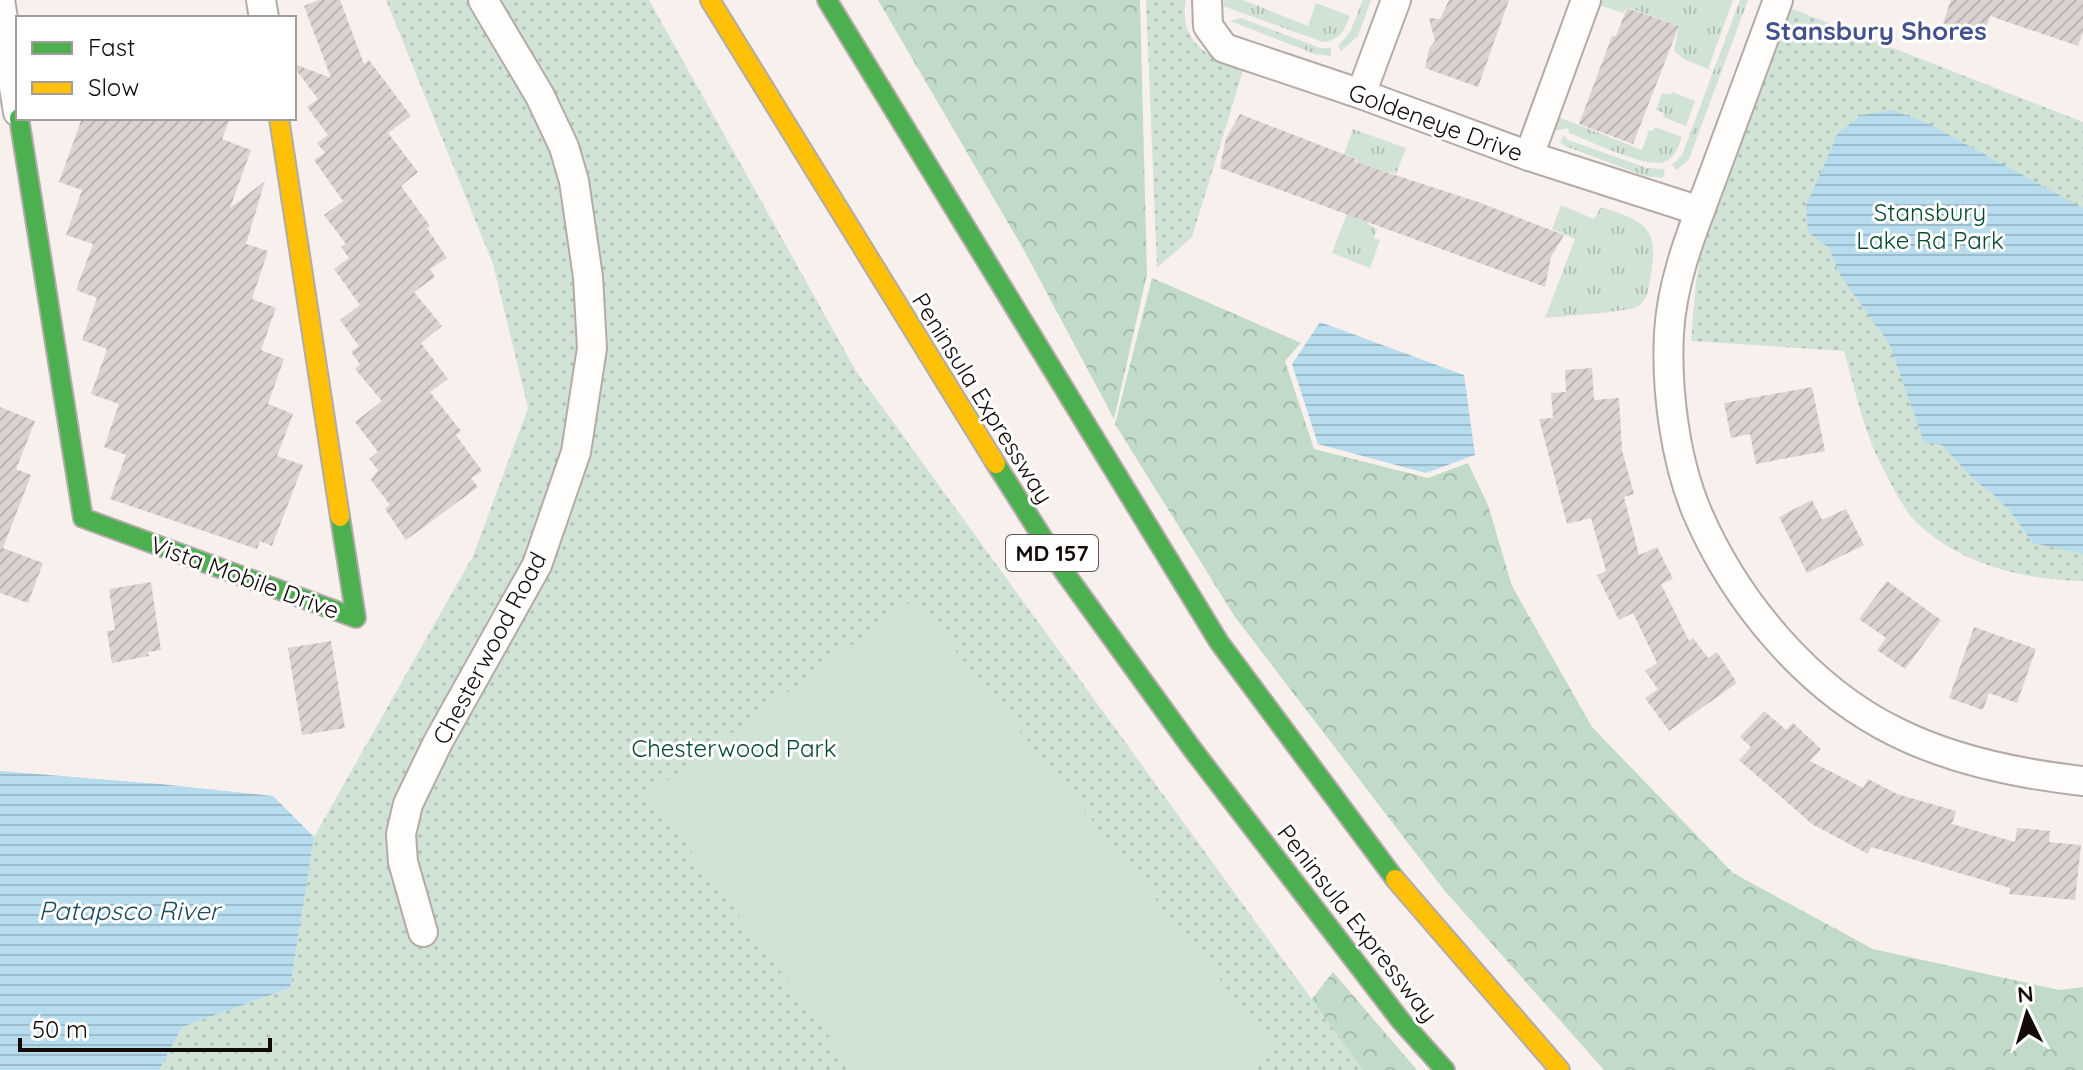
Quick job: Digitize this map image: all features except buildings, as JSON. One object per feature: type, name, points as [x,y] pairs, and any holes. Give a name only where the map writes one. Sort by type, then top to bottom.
[{"type":"main road","name":"Peninsula Expressway","points":[[710,0],[1065,573],[1193,750],[1401,1021],[1445,1070]]},
{"type":"main road","points":[[827,0],[1219,642],[1409,898],[1560,1070]]},
{"type":"main road","name":"Vista Mobile Drive","points":[[19,120],[83,518],[356,618],[279,120]]},
{"type":"street","name":"Vista Mobile Drive","points":[[0,0],[16,102]]},
{"type":"street","name":"Chesterwood Road","points":[[423,932],[403,862],[401,834],[408,804],[438,742],[537,565],[576,452],[592,348],[584,249],[574,181],[564,147],[540,96],[483,0]]},
{"type":"street","name":"Goldeneye Drive","points":[[1207,0],[1208,26],[1224,48],[1529,156],[1700,211]]},
{"type":"street","points":[[1361,94],[1396,0]]},
{"type":"street","points":[[1529,156],[1586,0]]},
{"type":"street","points":[[1778,0],[1678,275],[1669,333],[1671,400],[1679,450],[1696,510],[1721,560],[1756,611],[1795,658],[1842,700],[1894,732],[1945,754],[2042,777],[2083,781]]},
{"type":"green space","name":"Chesterwood Park","points":[[386,0],[649,0],[856,371],[1363,1070],[159,1070],[182,1027],[290,988],[314,837],[473,556],[528,408],[493,264]]},
{"type":"green space","points":[[878,0],[1140,0],[1147,274],[1114,419],[1025,252]]},
{"type":"green space","points":[[1146,0],[1186,0],[1187,28],[1199,47],[1243,71],[1192,237],[1157,268]]},
{"type":"green space","points":[[1224,0],[1243,0],[1308,26],[1316,3],[1350,16],[1338,37],[1323,42],[1223,6]]},
{"type":"green space","points":[[1363,0],[1371,0],[1358,36],[1341,51],[1338,46],[1350,32]]},
{"type":"green space","points":[[1600,0],[1733,0],[1708,69],[1674,51],[1679,26],[1627,7],[1623,13],[1598,5]]},
{"type":"green space","points":[[1740,0],[1748,0],[1689,159],[1677,170],[1672,165],[1682,155]]},
{"type":"green space","name":"Stansbury Lake Rd Park","points":[[1790,8],[2083,122],[2083,581],[2037,577],[1992,567],[1951,548],[1914,520],[1897,495],[1872,445],[1844,351],[1691,341],[1696,281],[1706,226]]},
{"type":"green space","points":[[1241,18],[1320,48],[1331,48],[1331,56],[1315,54],[1230,21]]},
{"type":"green space","points":[[1672,92],[1695,101],[1686,126],[1663,117],[1664,113],[1656,110],[1662,93],[1671,95]]},
{"type":"green space","points":[[1556,116],[1642,150],[1649,130],[1653,131],[1655,127],[1682,137],[1671,158],[1656,163],[1617,153],[1569,133],[1568,128],[1554,131]]},
{"type":"green space","points":[[1353,129],[1406,148],[1396,174],[1383,171],[1372,198],[1368,224],[1377,229],[1374,238],[1380,240],[1370,268],[1332,253],[1364,168],[1357,163],[1357,159],[1344,154]]},
{"type":"green space","points":[[1564,135],[1568,140],[1647,168],[1665,169],[1663,178],[1645,176],[1565,146],[1560,142]]},
{"type":"green space","points":[[1561,205],[1594,219],[1601,207],[1629,217],[1646,230],[1651,238],[1653,263],[1648,292],[1640,305],[1621,311],[1545,318],[1575,239],[1552,229]]},
{"type":"green space","points":[[1152,278],[1301,343],[1285,361],[1314,449],[1428,478],[1468,463],[1488,505],[1512,586],[1592,727],[1733,873],[1873,949],[2059,990],[2083,987],[2083,1070],[1604,1070],[1444,890],[1235,617],[1115,424]]},
{"type":"green space","points":[[914,599],[1275,1048],[1245,1070],[854,1070],[648,794]]},
{"type":"green space","points":[[1333,972],[1417,1070],[1246,1070],[1279,1041]]},
{"type":"water","points":[[1892,110],[1927,123],[2083,208],[2083,554],[2033,543],[2010,511],[1973,479],[1942,445],[1924,442],[1889,343],[1840,275],[1829,248],[1808,232],[1806,206],[1838,133],[1862,115]]},
{"type":"water","points":[[1320,322],[1464,375],[1475,455],[1426,473],[1318,444],[1292,364]]},
{"type":"water","name":"Patapsco River","points":[[0,771],[273,796],[314,837],[290,988],[182,1027],[159,1070],[0,1070]]},
{"type":"traffic: fast","points":[[827,0],[1219,642],[1395,879]]},
{"type":"traffic: fast","points":[[19,120],[83,518],[356,618],[340,517]]},
{"type":"traffic: fast","points":[[996,464],[1065,573],[1193,750],[1401,1021],[1445,1070]]},
{"type":"traffic: slow","points":[[710,0],[996,464]]},
{"type":"traffic: slow","points":[[279,120],[340,517]]},
{"type":"traffic: slow","points":[[1395,879],[1560,1070]]},
{"type":"district","name":"Stansbury Shores","points":[[1876,30]]}]
